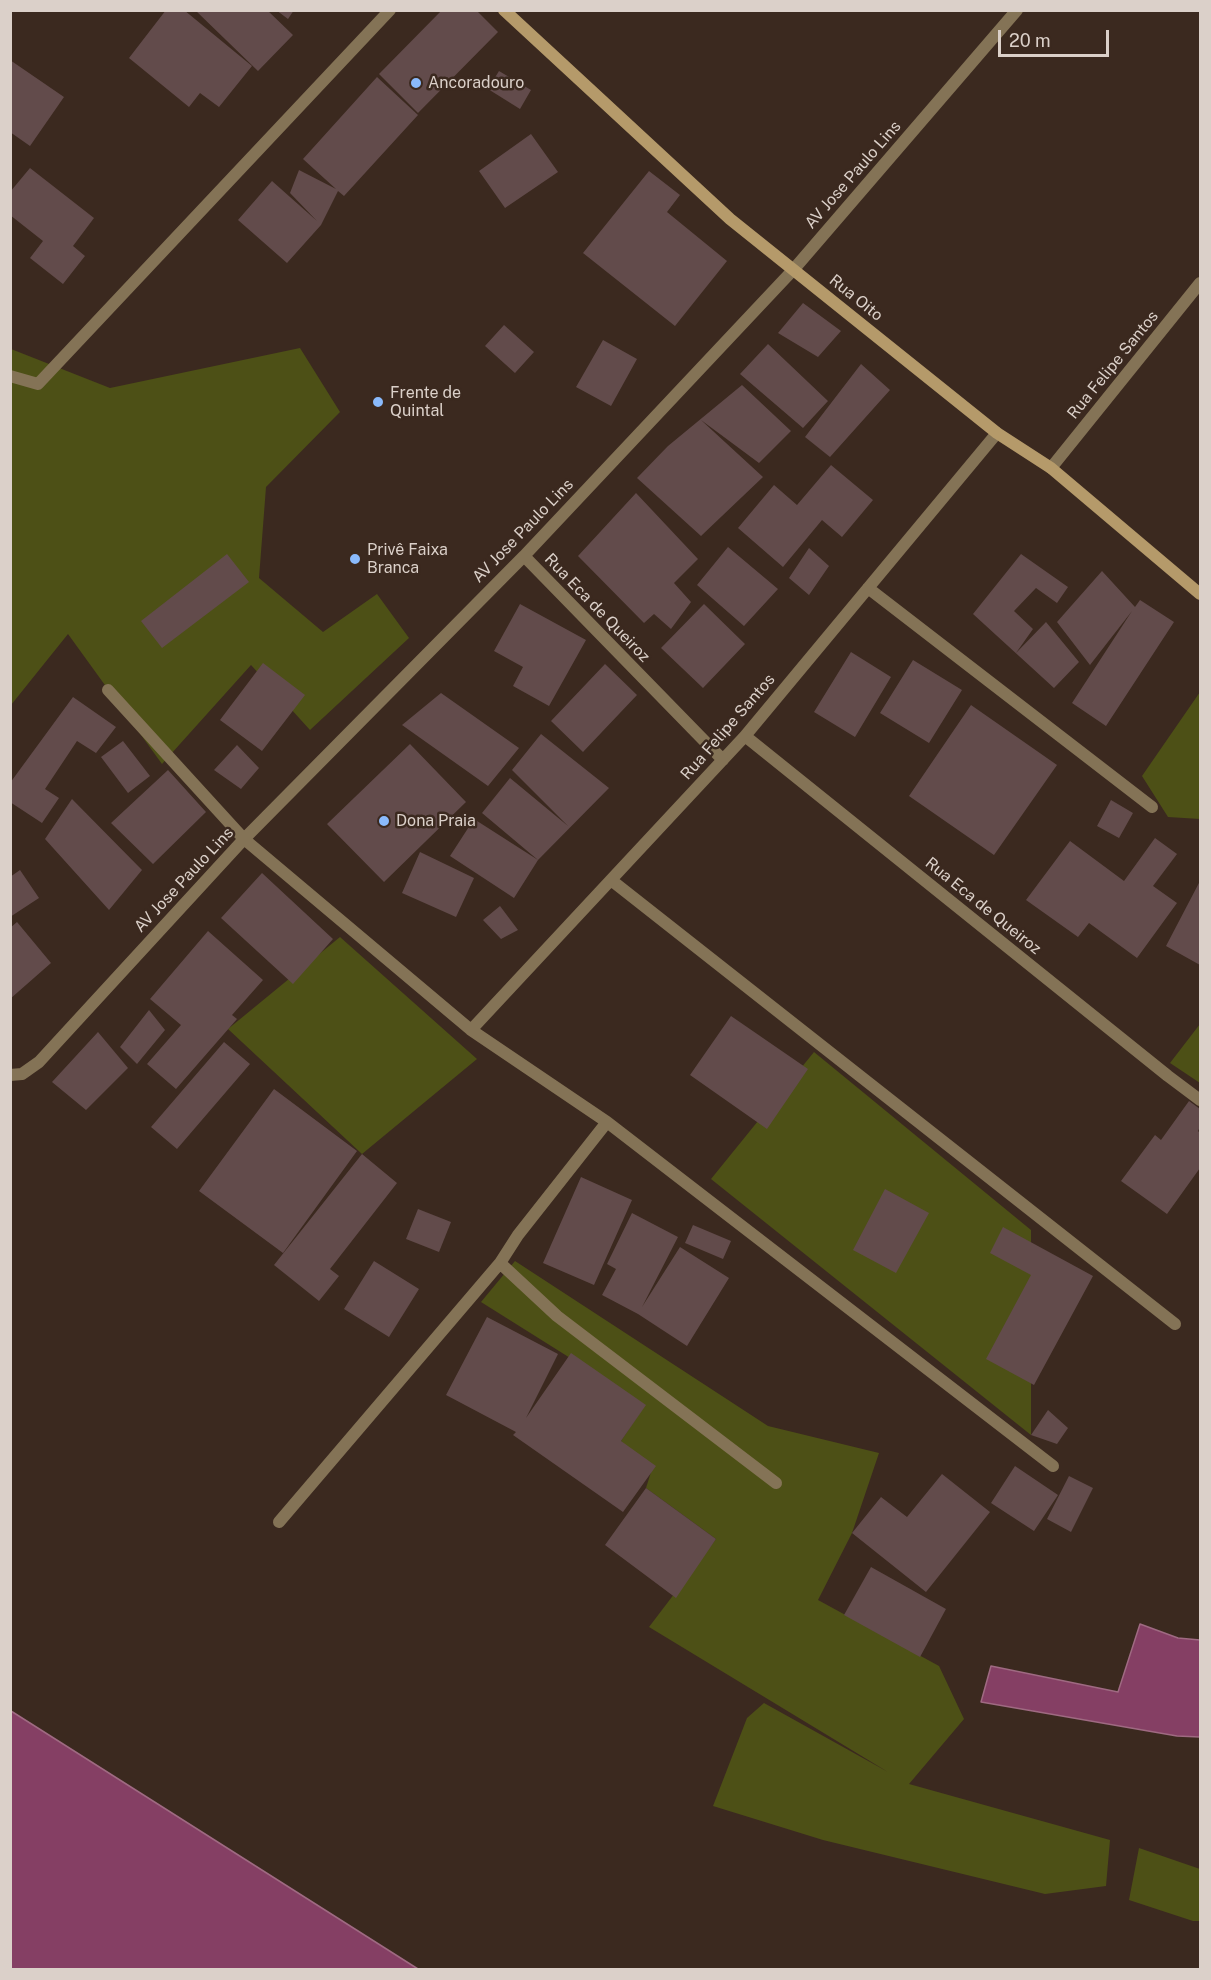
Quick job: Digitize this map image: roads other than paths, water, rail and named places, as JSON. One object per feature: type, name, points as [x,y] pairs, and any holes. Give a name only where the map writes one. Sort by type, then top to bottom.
[{"type":"main road","name":"Rua Oito","points":[[504,10],[730,219],[997,433],[1051,468],[1200,594]]},
{"type":"street","points":[[10,376],[38,384],[390,10]]},
{"type":"street","name":"AV Jose Paulo Lins","points":[[10,1075],[22,1074],[39,1062],[243,839],[524,556],[794,269],[1017,10]]},
{"type":"street","name":"Rua Felipe Santos","points":[[1051,468],[1200,283]]},
{"type":"street","name":"Rua Felipe Santos","points":[[471,1030],[745,736],[997,433]]},
{"type":"street","name":"Rua Eca de Queiroz","points":[[524,556],[723,760]]},
{"type":"street","points":[[868,588],[1152,807]]},
{"type":"street","points":[[108,690],[243,839],[471,1030],[607,1122],[1053,1466]]},
{"type":"street","name":"Rua Eca de Queiroz","points":[[745,736],[1200,1100]]},
{"type":"street","points":[[611,880],[1174,1324]]},
{"type":"street","points":[[279,1522],[500,1263],[518,1235],[607,1122]]},
{"type":"street","points":[[500,1263],[556,1316],[776,1483]]},
{"type":"place","name":"Ancoradouro","points":[[416,83]]},
{"type":"place","name":"Frente de Quintal","points":[[378,402]]},
{"type":"place","name":"Privê Faixa Branca","points":[[355,559]]},
{"type":"place","name":"Dona Praia","points":[[384,821]]}]
